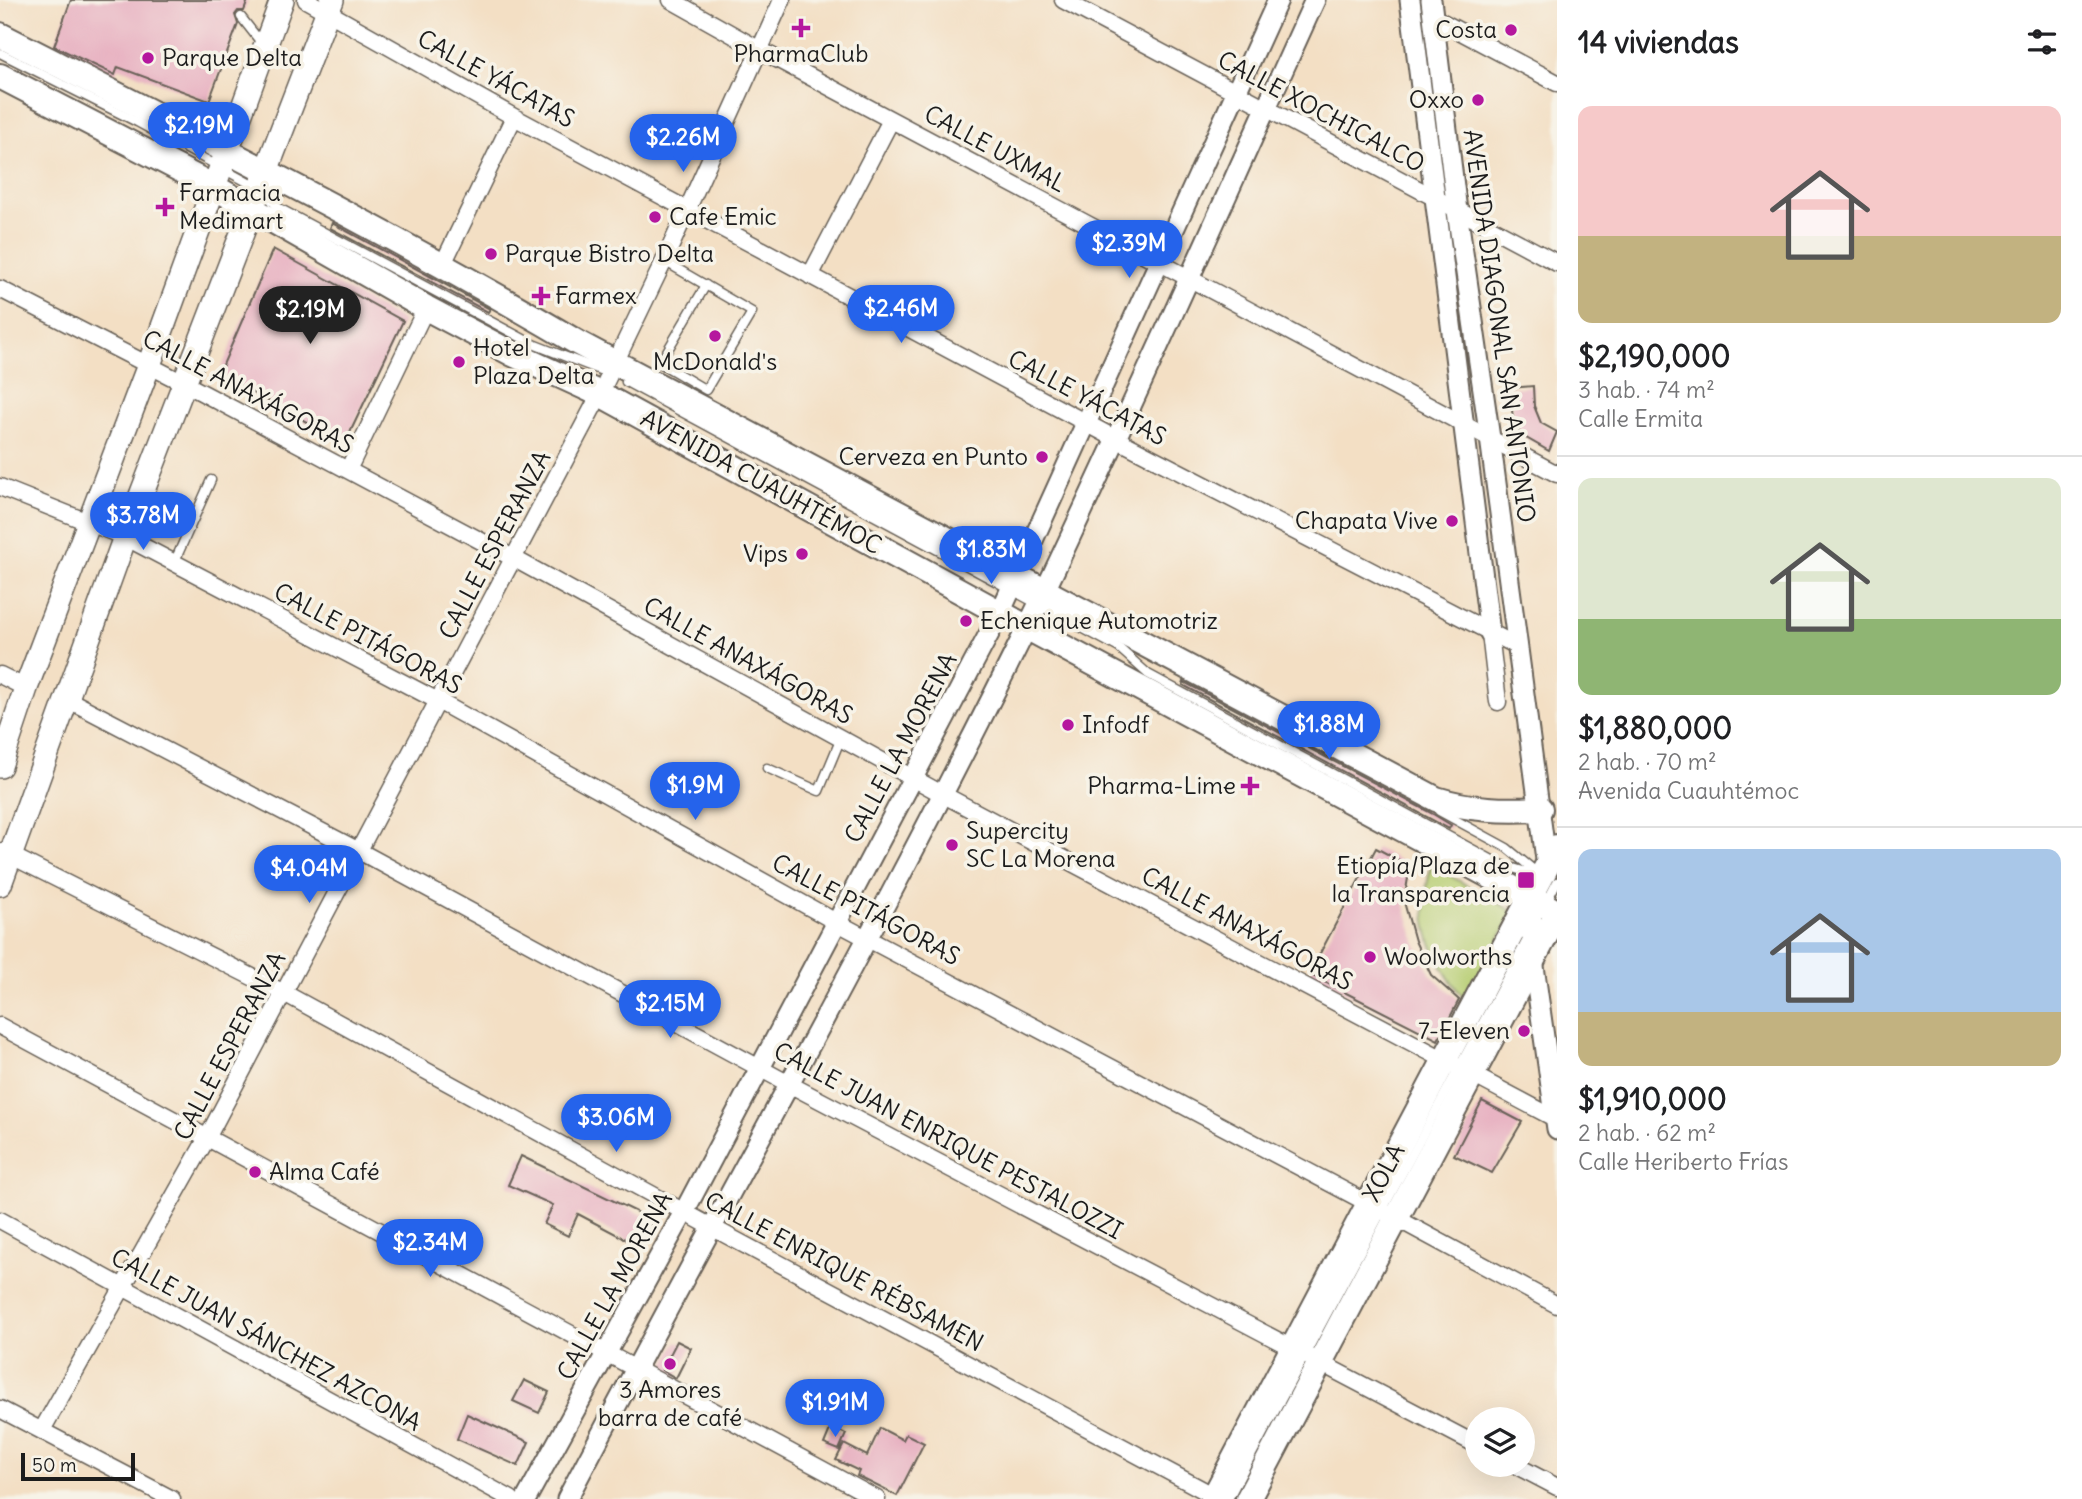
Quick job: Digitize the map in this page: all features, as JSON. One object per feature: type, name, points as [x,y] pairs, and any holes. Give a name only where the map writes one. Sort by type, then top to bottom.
[{"type":"main road","points":[[0,766],[26,688],[149,365],[282,0]]},
{"type":"main road","points":[[0,884],[5,853],[125,537],[263,190],[330,6]]},
{"type":"main road","name":"AVENIDA CUAUHTÉMOC","points":[[0,35],[79,71],[220,168],[263,190],[426,308],[511,353],[609,377],[1009,593],[1026,627],[1551,887]]},
{"type":"main road","name":"AVENIDA CUAUHTÉMOC","points":[[0,76],[220,168],[263,190],[442,266],[609,377],[1009,593],[1041,598],[1436,799],[1459,806],[1486,809],[1540,809]]},
{"type":"main road","name":"XOLA","points":[[1459,1067],[1533,959],[1551,887]]},
{"type":"main road","name":"XOLA","points":[[1219,1498],[1306,1355],[1551,887]]},
{"type":"main road","name":"XOLA","points":[[1248,1499],[1306,1355]]},
{"type":"street","name":"CALLE YÁCATAS","points":[[306,0],[330,6],[514,117],[1086,424],[1519,647]]},
{"type":"street","name":"CALLE UXMAL","points":[[671,0],[760,50],[1557,474]]},
{"type":"street","name":"CALLE ESPERANZA","points":[[42,1430],[207,1138],[609,377],[782,0]]},
{"type":"street","name":"CALLE XOCHICALCO","points":[[1063,0],[1089,6],[1235,92],[1557,263]]},
{"type":"street","name":"CALLE LA MORENA","points":[[526,1499],[684,1212],[1009,593],[1278,0]]},
{"type":"street","points":[[567,1499],[867,938],[1041,598],[1315,0]]},
{"type":"street","name":"AVENIDA DIAGONAL SAN ANTONIO","points":[[1407,2],[1498,702]]},
{"type":"street","points":[[1432,8],[1557,83]]},
{"type":"street","name":"AVENIDA DIAGONAL SAN ANTONIO","points":[[1432,8],[1457,211],[1551,887],[1531,932],[1533,959]]},
{"type":"street","points":[[442,266],[514,117]]},
{"type":"street","points":[[810,276],[891,120]]},
{"type":"street","name":"CALLE ANAXÁGORAS","points":[[0,289],[186,384],[513,558],[942,794],[1459,1067],[1556,1124]]},
{"type":"street","points":[[348,470],[426,308]]},
{"type":"street","name":"CALLE PITÁGORAS","points":[[0,487],[125,537],[438,701],[836,922],[1557,1305]]},
{"type":"street","points":[[0,675],[26,688]]},
{"type":"street","name":"CALLE JUAN ENRIQUE PESTALOZZI","points":[[65,698],[359,850],[789,1084],[1465,1439]]},
{"type":"street","name":"CALLE ENRIQUE RÉBSAMEN","points":[[5,853],[284,993],[712,1228],[1219,1498]]},
{"type":"street","points":[[1533,959],[1556,1124]]},
{"type":"street","points":[[0,1026],[877,1499]]},
{"type":"street","name":"CALLE JUAN SÁNCHEZ AZCONA","points":[[0,1220],[511,1499]]},
{"type":"street","points":[[0,1409],[172,1499]]},
{"type":"street","points":[[1535,1475],[1557,1486]]},
{"type":"lane","points":[[242,17],[264,47]]},
{"type":"lane","name":"AVENIDA CUAUHTÉMOC","points":[[0,53],[137,122],[220,168]]},
{"type":"lane","name":"AVENIDA CUAUHTÉMOC","points":[[263,190],[279,208],[533,344],[609,377]]},
{"type":"lane","name":"AVENIDA CUAUHTÉMOC","points":[[288,191],[541,329],[609,377]]},
{"type":"lane","points":[[664,261],[706,285],[752,312],[706,390],[660,363],[706,285]]},
{"type":"lane","points":[[174,563],[211,481]]},
{"type":"lane","name":"AVENIDA CUAUHTÉMOC","points":[[1041,598],[1119,648],[1148,674],[1488,858],[1551,887]]},
{"type":"lane","name":"AVENIDA CUAUHTÉMOC","points":[[1119,648],[1157,658],[1507,848],[1551,887]]},
{"type":"lane","points":[[767,768],[819,791],[841,738]]},
{"type":"lane","points":[[1459,1067],[1531,932]]},
{"type":"green space","points":[[1431,865],[1514,912],[1466,1001],[1442,968],[1427,930],[1425,898]]},
{"type":"building","name":"Parque Delta","points":[[71,0],[248,0],[244,11],[238,11],[235,15],[238,24],[209,101],[118,67],[115,75],[54,46]]},
{"type":"building","points":[[332,223],[490,309],[488,312],[330,228]]},
{"type":"building","points":[[273,249],[403,321],[345,443],[219,374]]},
{"type":"building","points":[[1533,386],[1534,406],[1541,423],[1557,432],[1549,451],[1521,435],[1513,420],[1510,388]]},
{"type":"building","points":[[1184,682],[1433,814],[1451,825],[1449,829],[1183,685]]},
{"type":"building","name":"Woolworths","points":[[1376,848],[1410,866],[1404,902],[1415,941],[1431,975],[1459,1000],[1438,1040],[1309,974]]},
{"type":"building","points":[[1482,1101],[1522,1122],[1492,1173],[1454,1155]]},
{"type":"building","points":[[521,1156],[647,1217],[651,1230],[642,1248],[578,1214],[568,1236],[544,1224],[553,1205],[508,1185]]},
{"type":"building","points":[[677,1341],[691,1348],[676,1378],[662,1370]]},
{"type":"building","points":[[524,1380],[549,1392],[539,1413],[513,1401]]},
{"type":"building","points":[[467,1414],[529,1442],[518,1466],[457,1439]]},
{"type":"building","points":[[831,1427],[846,1434],[839,1450],[824,1444]]},
{"type":"building","points":[[880,1428],[903,1440],[906,1434],[924,1443],[897,1496],[857,1476],[859,1471],[836,1460],[844,1444],[867,1456]]},
{"type":"place","name":"PharmaClub","points":[[801,28]]},
{"type":"place","name":"Costa","points":[[1511,30]]},
{"type":"place","name":"Parque Delta","points":[[148,58]]},
{"type":"place","name":"Oxxo","points":[[1478,100]]},
{"type":"place","name":"Farmacia Medimart","points":[[165,207]]},
{"type":"place","name":"Cafe Emic","points":[[655,217]]},
{"type":"place","name":"Parque Bistro Delta","points":[[491,254]]},
{"type":"place","name":"Farmex","points":[[541,296]]},
{"type":"place","name":"McDonald's","points":[[715,336]]},
{"type":"place","name":"Hotel Plaza Delta","points":[[459,362]]},
{"type":"place","name":"Cerveza en Punto","points":[[1042,457]]},
{"type":"place","name":"Chapata Vive","points":[[1452,521]]},
{"type":"place","name":"Vips","points":[[802,554]]},
{"type":"place","name":"Echenique Automotriz","points":[[966,621]]},
{"type":"place","name":"Infodf","points":[[1068,725]]},
{"type":"place","name":"Pharma-Lime","points":[[1250,786]]},
{"type":"place","name":"Supercity SC La Morena","points":[[952,845]]},
{"type":"place","name":"Etiopía/Plaza de la Transparencia","points":[[1526,880]]},
{"type":"place","name":"Woolworths","points":[[1370,957]]},
{"type":"place","name":"7-Eleven","points":[[1524,1031]]},
{"type":"place","name":"Alma Café","points":[[255,1172]]},
{"type":"place","name":"3 Amores barra de café","points":[[670,1364]]}]
